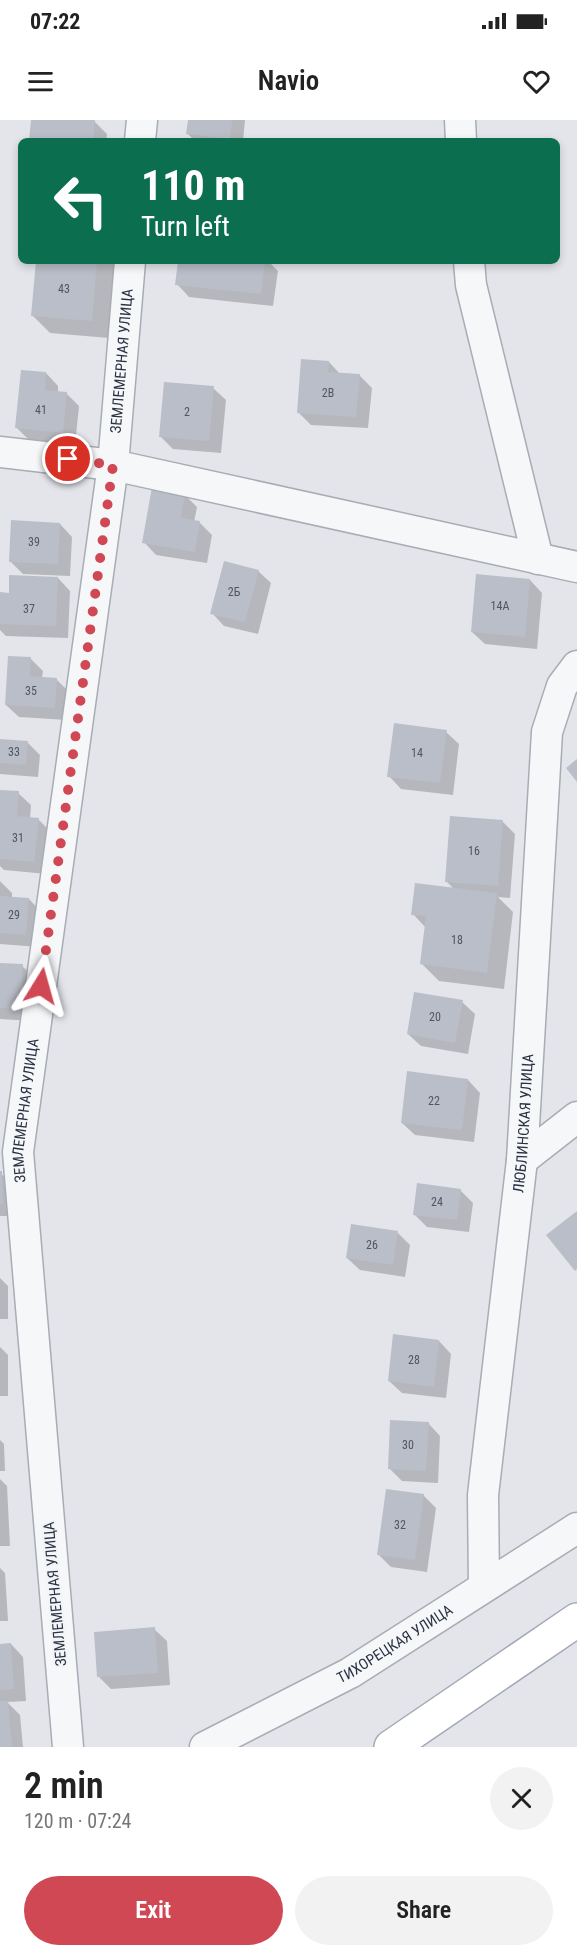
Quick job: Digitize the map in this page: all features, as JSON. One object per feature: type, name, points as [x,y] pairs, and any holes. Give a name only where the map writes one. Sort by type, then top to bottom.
[{"type":"main road","points":[[392,1747],[577,1620]]},
{"type":"street","points":[[141,138],[142,120]]},
{"type":"street","points":[[460,120],[461,138]]},
{"type":"street","name":"ЗЕМЛЕМЕРНАЯ УЛИЦА","points":[[68,1747],[18,1152],[113,465],[130,264]]},
{"type":"street","points":[[469,264],[471,285],[538,559]]},
{"type":"street","points":[[0,452],[113,465],[577,567]]},
{"type":"street","name":"ЛЮБЛИНСКАЯ УЛИЦА","points":[[484,1586],[483,1495],[522,1160],[547,732],[562,686],[577,666]]},
{"type":"street","points":[[522,1160],[577,1117]]},
{"type":"street","name":"ТИХОРЕЦКАЯ УЛИЦА","points":[[205,1747],[350,1673],[577,1528]]},
{"type":"building","points":[[31,120],[95,120],[93,138],[29,138]]},
{"type":"building","points":[[188,120],[232,120],[230,138],[186,134]]},
{"type":"building","points":[[36,264],[97,264],[92,321],[31,316]]},
{"type":"building","points":[[178,264],[265,264],[261,294],[175,285]]},
{"type":"building","points":[[301,359],[329,361],[328,372],[360,374],[356,417],[297,413]]},
{"type":"building","points":[[21,370],[46,372],[45,390],[67,392],[63,433],[15,428]]},
{"type":"building","points":[[164,382],[214,386],[209,441],[159,437]]},
{"type":"building","points":[[152,487],[185,493],[181,518],[200,521],[195,552],[142,543]]},
{"type":"building","points":[[11,520],[60,523],[58,564],[9,562]]},
{"type":"building","points":[[224,561],[259,570],[245,622],[210,614]]},
{"type":"building","points":[[476,574],[530,579],[525,637],[471,632]]},
{"type":"building","points":[[9,575],[58,577],[56,626],[0,624],[0,592],[9,593]]},
{"type":"building","points":[[8,656],[31,657],[30,676],[57,678],[55,708],[5,705]]},
{"type":"building","points":[[394,723],[447,730],[440,783],[387,777]]},
{"type":"building","points":[[0,739],[28,741],[26,765],[0,763]]},
{"type":"building","points":[[577,759],[577,782],[566,768]]},
{"type":"building","points":[[0,790],[19,791],[17,816],[39,818],[34,862],[0,859]]},
{"type":"building","points":[[450,816],[503,820],[498,886],[445,882]]},
{"type":"building","points":[[415,883],[497,893],[487,973],[420,964],[426,916],[411,915]]},
{"type":"building","points":[[0,896],[29,898],[26,935],[0,933]]},
{"type":"building","points":[[0,963],[23,964],[21,1009],[0,1008]]},
{"type":"building","points":[[414,992],[463,1000],[455,1043],[407,1034]]},
{"type":"building","points":[[407,1071],[468,1079],[462,1130],[401,1123]]},
{"type":"building","points":[[0,1171],[2,1171],[3,1204],[0,1204]]},
{"type":"building","points":[[417,1183],[461,1189],[457,1220],[413,1215]]},
{"type":"building","points":[[577,1211],[577,1269],[575,1271],[546,1235]]},
{"type":"building","points":[[351,1224],[398,1231],[393,1265],[346,1258]]},
{"type":"building","points":[[393,1334],[439,1340],[434,1387],[388,1381]]},
{"type":"building","points":[[390,1420],[429,1422],[426,1471],[388,1469]]},
{"type":"building","points":[[386,1489],[424,1494],[415,1560],[377,1555]]},
{"type":"building","points":[[155,1627],[158,1673],[97,1677],[94,1632]]},
{"type":"building","points":[[11,1643],[14,1689],[0,1690],[0,1644]]},
{"type":"building","points":[[0,1701],[8,1701],[12,1747],[0,1747]]},
{"type":"route","points":[[41,986],[113,465],[68,459]]}]
